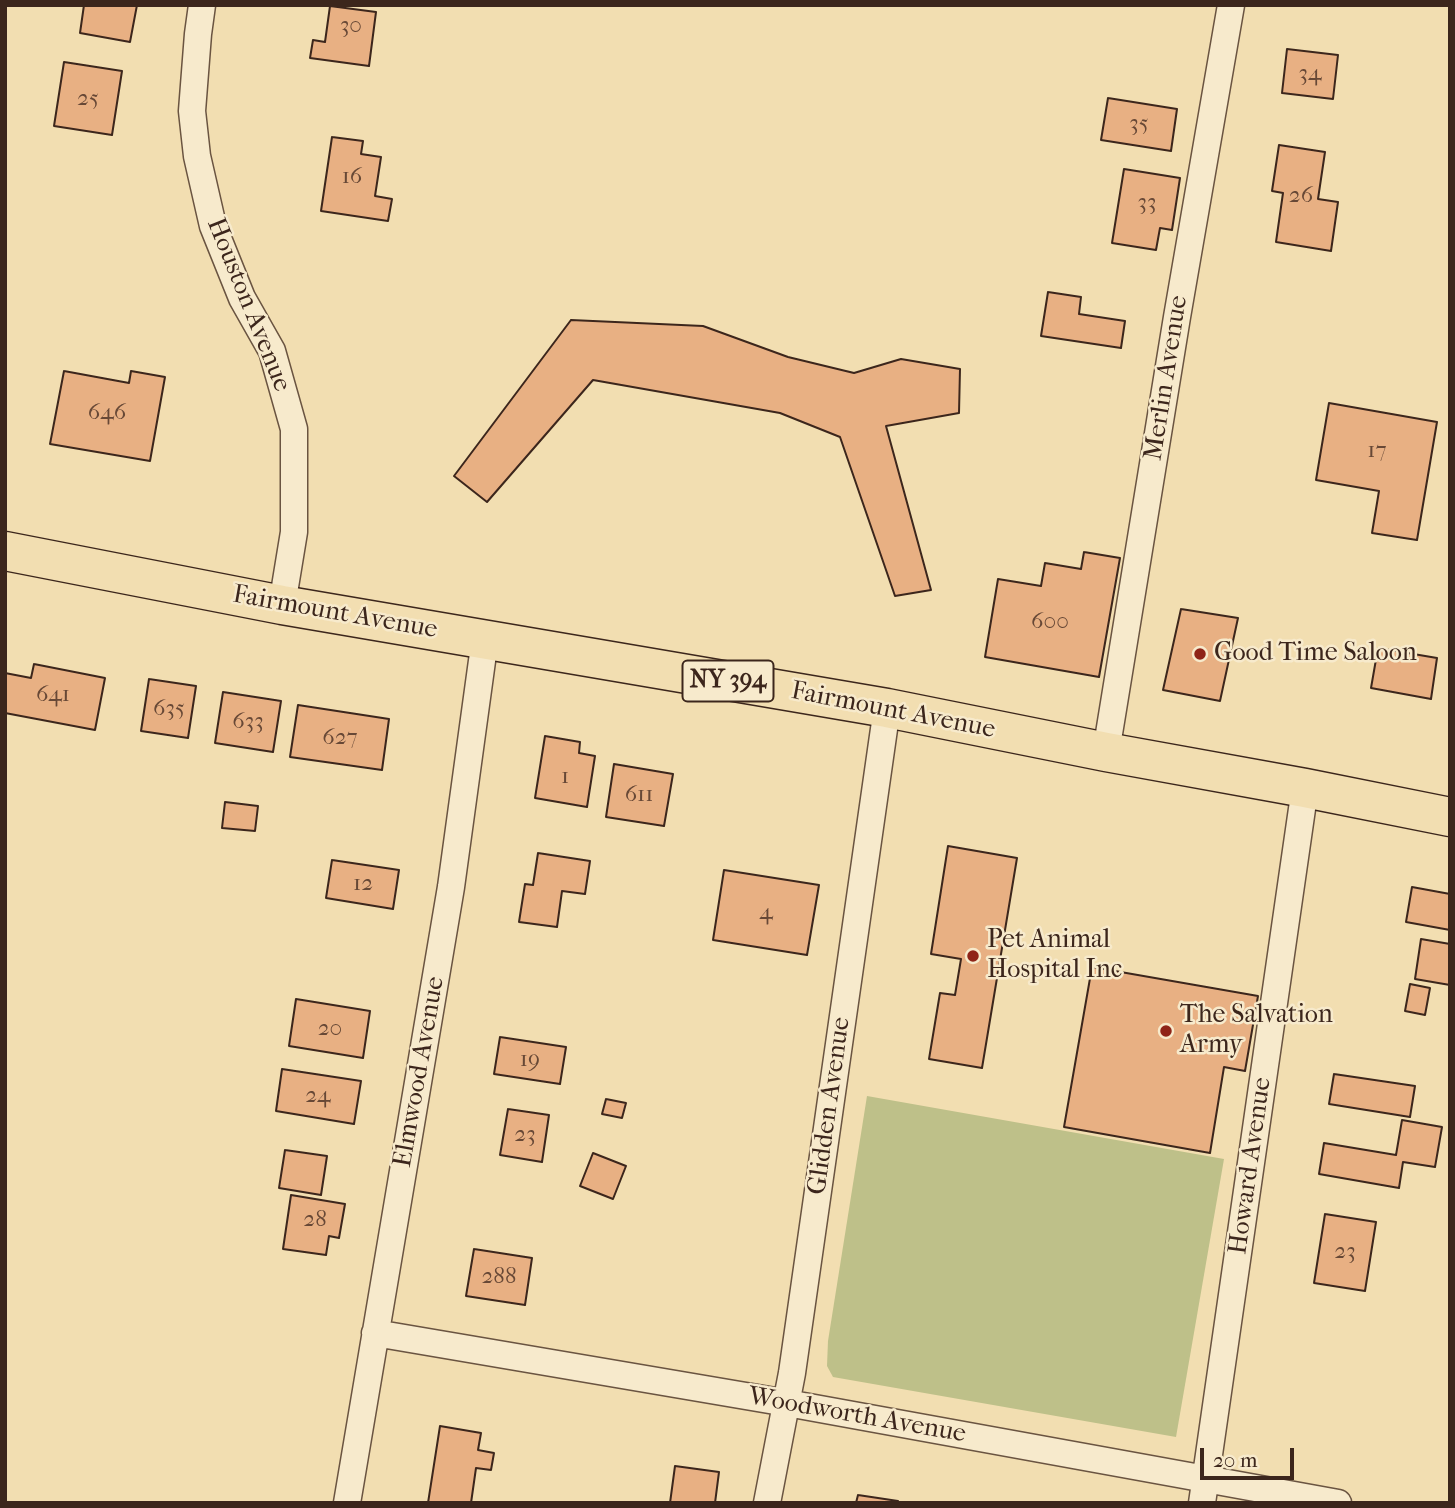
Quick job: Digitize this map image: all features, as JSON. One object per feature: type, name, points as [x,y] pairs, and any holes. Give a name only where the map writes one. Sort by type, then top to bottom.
[{"type":"main road","name":"Fairmount Avenue","points":[[5,551],[282,605],[887,708],[1450,817]]},
{"type":"street","name":"Houston Avenue","points":[[202,5],[192,111],[197,156],[213,226],[242,298],[272,351],[294,429],[294,532],[282,605]]},
{"type":"street","name":"Merlin Avenue","points":[[1106,752],[1231,5]]},
{"type":"street","name":"Elmwood Avenue","points":[[347,1503],[451,887],[485,639]]},
{"type":"street","name":"Glidden Avenue","points":[[767,1503],[787,1403],[887,708]]},
{"type":"street","name":"Howard Avenue","points":[[1204,1490],[1306,788]]},
{"type":"street","name":"Woodworth Avenue","points":[[375,1333],[787,1403],[1204,1490],[1338,1503]]},
{"type":"green space","points":[[867,1096],[1224,1159],[1176,1437],[833,1377],[827,1366],[828,1341]]},
{"type":"building","points":[[84,5],[137,5],[130,42],[80,33]]},
{"type":"building","points":[[330,6],[376,12],[369,66],[310,58],[313,40],[325,42]]},
{"type":"building","points":[[1287,49],[1338,55],[1333,99],[1282,93]]},
{"type":"building","points":[[64,62],[122,71],[112,135],[54,126]]},
{"type":"building","points":[[1108,98],[1177,109],[1171,151],[1101,140]]},
{"type":"building","points":[[332,137],[363,141],[361,154],[381,157],[375,196],[392,199],[388,221],[321,211]]},
{"type":"building","points":[[1279,145],[1325,152],[1318,199],[1338,202],[1331,251],[1276,242],[1283,193],[1272,191]]},
{"type":"building","points":[[1124,169],[1180,178],[1172,230],[1160,228],[1156,250],[1112,243]]},
{"type":"building","points":[[1048,292],[1081,297],[1079,314],[1125,321],[1121,348],[1041,336]]},
{"type":"building","points":[[571,320],[703,326],[788,357],[854,373],[901,359],[960,369],[959,413],[886,426],[931,590],[895,596],[840,437],[780,413],[593,380],[487,502],[454,476]]},
{"type":"building","points":[[64,371],[129,383],[131,371],[165,377],[150,461],[50,444]]},
{"type":"building","points":[[1329,403],[1437,422],[1417,540],[1372,533],[1379,491],[1316,480]]},
{"type":"building","points":[[1084,552],[1120,558],[1099,677],[985,657],[998,579],[1041,586],[1045,563],[1081,569]]},
{"type":"building","name":"Good Time Saloon","points":[[1181,609],[1238,618],[1220,701],[1163,690]]},
{"type":"building","points":[[1378,648],[1437,658],[1431,699],[1371,688]]},
{"type":"building","points":[[34,664],[105,678],[95,730],[5,713],[5,673],[31,678]]},
{"type":"building","points":[[149,679],[196,686],[188,738],[141,731]]},
{"type":"building","points":[[223,692],[281,701],[273,752],[215,743]]},
{"type":"building","points":[[298,705],[389,719],[382,770],[290,757]]},
{"type":"building","points":[[545,736],[580,742],[579,753],[595,756],[587,807],[535,798]]},
{"type":"building","points":[[614,764],[673,774],[664,826],[606,817]]},
{"type":"building","points":[[225,802],[258,806],[255,831],[222,828]]},
{"type":"building","name":"Pet Animal Hospital Inc","points":[[948,846],[1017,858],[982,1068],[929,1059],[940,993],[955,995],[961,959],[931,954]]},
{"type":"building","points":[[538,853],[590,861],[585,894],[562,891],[557,927],[519,922],[525,884],[533,885]]},
{"type":"building","points":[[332,860],[399,870],[393,909],[326,898]]},
{"type":"building","points":[[724,870],[819,885],[807,955],[713,940]]},
{"type":"building","points":[[1412,887],[1450,894],[1450,930],[1406,922]]},
{"type":"building","points":[[1421,939],[1450,944],[1450,985],[1415,979]]},
{"type":"building","name":"The Salvation Army","points":[[1092,967],[1258,996],[1245,1071],[1224,1067],[1210,1153],[1064,1127]]},
{"type":"building","points":[[1410,984],[1430,988],[1425,1015],[1405,1011]]},
{"type":"building","points":[[296,999],[370,1011],[363,1058],[289,1046]]},
{"type":"building","points":[[500,1037],[566,1047],[560,1084],[494,1074]]},
{"type":"building","points":[[282,1069],[361,1081],[354,1124],[276,1111]]},
{"type":"building","points":[[1334,1074],[1415,1086],[1410,1117],[1329,1104]]},
{"type":"building","points":[[606,1099],[626,1103],[622,1118],[602,1114]]},
{"type":"building","points":[[508,1109],[549,1115],[542,1162],[500,1155]]},
{"type":"building","points":[[1402,1120],[1442,1127],[1435,1167],[1403,1162],[1399,1188],[1319,1174],[1324,1143],[1396,1155]]},
{"type":"building","points":[[285,1150],[327,1156],[321,1195],[279,1188]]},
{"type":"building","points":[[593,1153],[626,1166],[613,1199],[580,1186]]},
{"type":"building","points":[[291,1195],[345,1204],[339,1238],[329,1236],[326,1255],[283,1249]]},
{"type":"building","points":[[1325,1214],[1376,1222],[1365,1291],[1314,1283]]},
{"type":"building","points":[[474,1249],[532,1258],[525,1305],[466,1296]]},
{"type":"building","points":[[440,1426],[481,1433],[478,1450],[494,1453],[491,1470],[476,1468],[471,1503],[428,1503]]},
{"type":"building","points":[[675,1466],[719,1472],[715,1503],[670,1503]]},
{"type":"building","points":[[858,1495],[898,1501],[856,1503]]},
{"type":"place","name":"Good Time Saloon","points":[[1200,654]]},
{"type":"place","name":"Pet Animal Hospital Inc","points":[[973,956]]},
{"type":"place","name":"The Salvation Army","points":[[1166,1031]]}]
